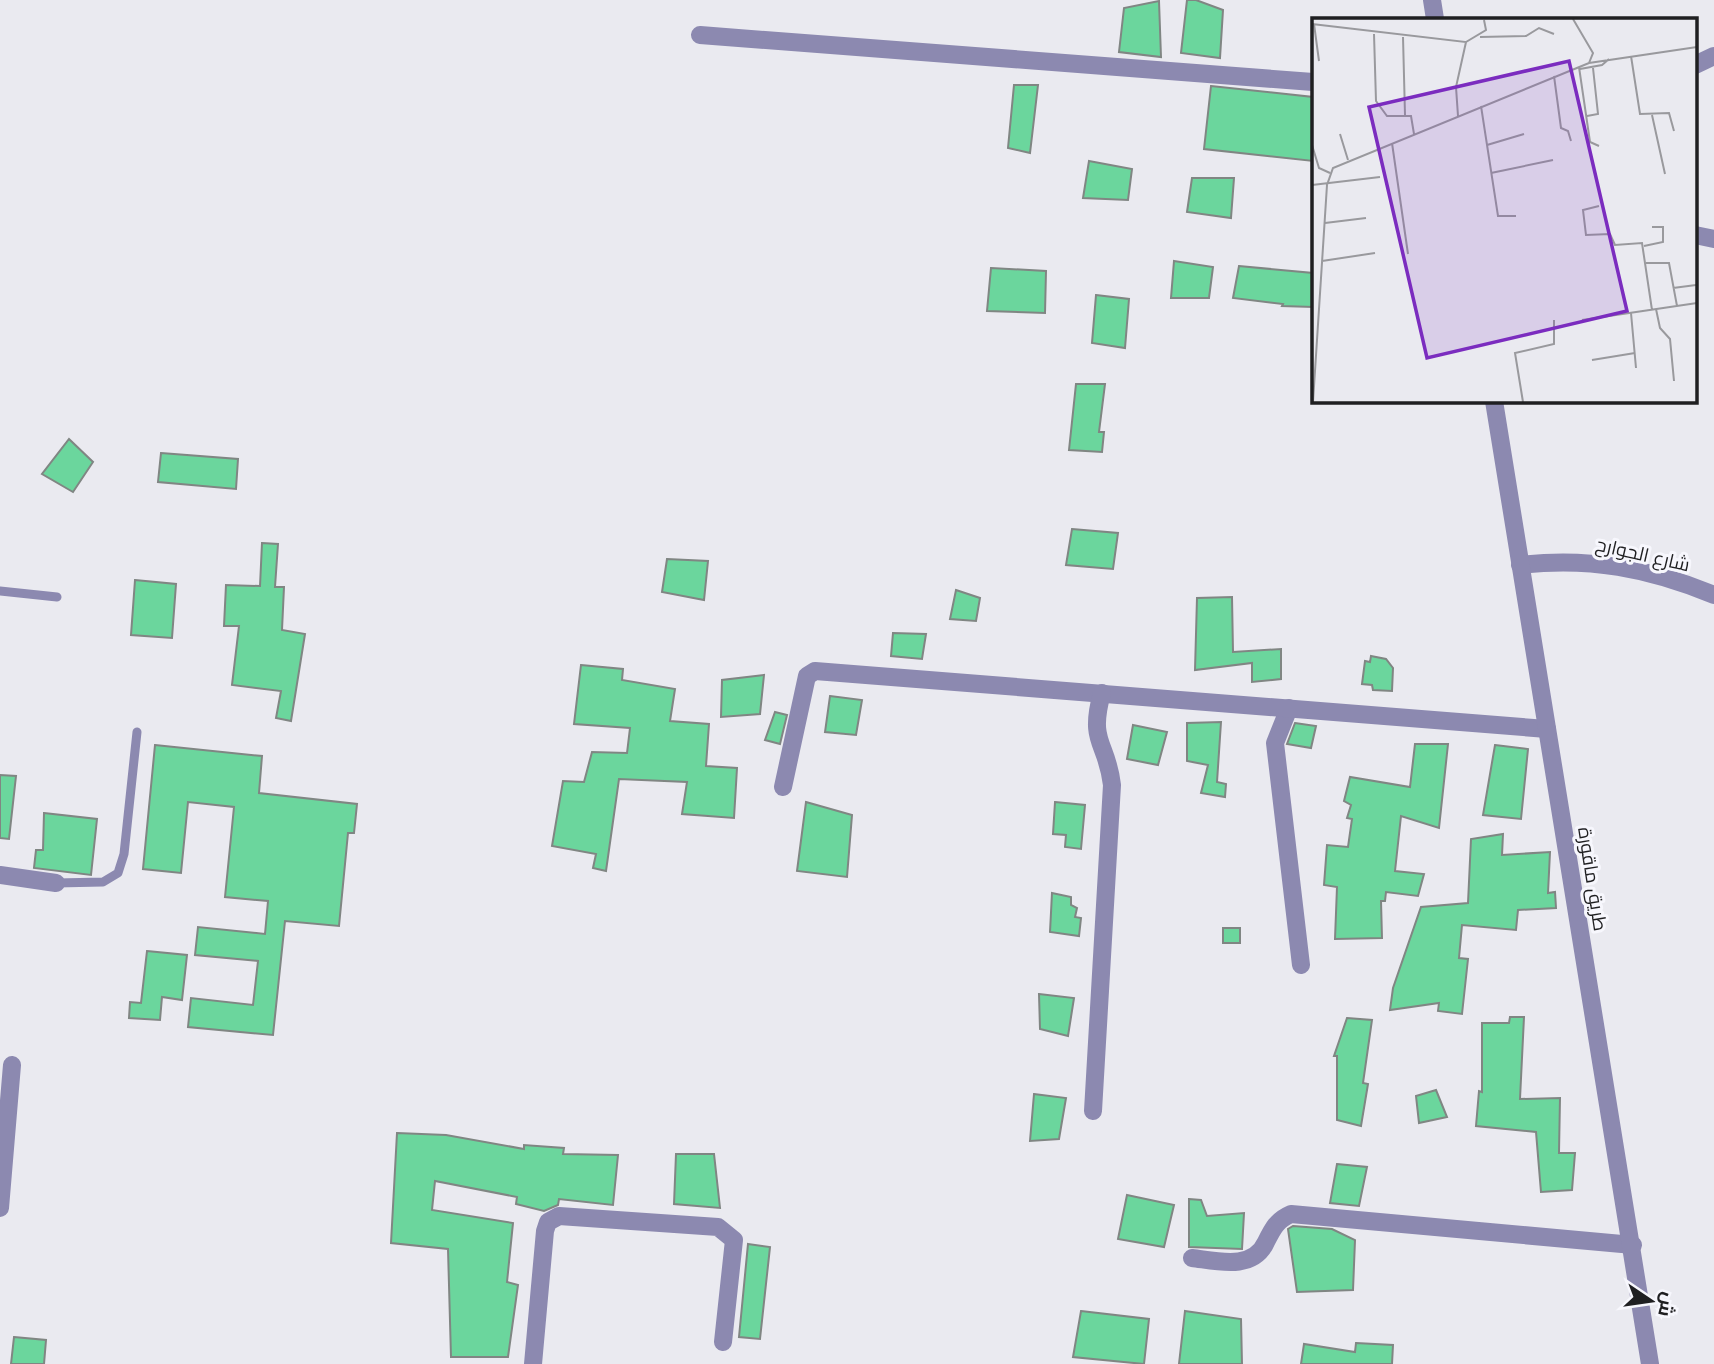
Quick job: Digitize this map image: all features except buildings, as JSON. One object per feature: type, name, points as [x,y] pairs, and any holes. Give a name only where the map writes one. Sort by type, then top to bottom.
[{"type":"street","points":[[1432,0],[1434,18]]},
{"type":"street","points":[[700,35],[1312,82]]},
{"type":"street","points":[[1696,65],[1714,56]]},
{"type":"street","points":[[1696,235],[1714,239]]},
{"type":"street","name":"طريق ماقورة","points":[[1494,402],[1633,1245],[1650,1364]]},
{"type":"street","name":"شارع الجوارح","points":[[1520,565],[1559,561],[1606,563],[1714,595]]},
{"type":"street","points":[[783,786],[807,676],[815,671],[1547,729]]},
{"type":"street","points":[[1093,1111],[1112,785],[1111,769],[1094,722],[1102,693]]},
{"type":"street","points":[[1289,708],[1275,743],[1301,965]]},
{"type":"street","points":[[0,875],[56,883]]},
{"type":"street","points":[[0,1208],[12,1065]]},
{"type":"street","points":[[1192,1258],[1237,1263],[1255,1256],[1262,1250],[1275,1225],[1291,1214],[1633,1245]]},
{"type":"street","points":[[533,1364],[545,1231],[548,1222],[559,1216],[718,1227],[727,1231],[734,1240],[734,1258],[723,1342]]},
{"type":"lane","points":[[0,591],[58,597]]},
{"type":"lane","points":[[56,883],[103,882],[118,873],[124,854],[137,732]]}]
